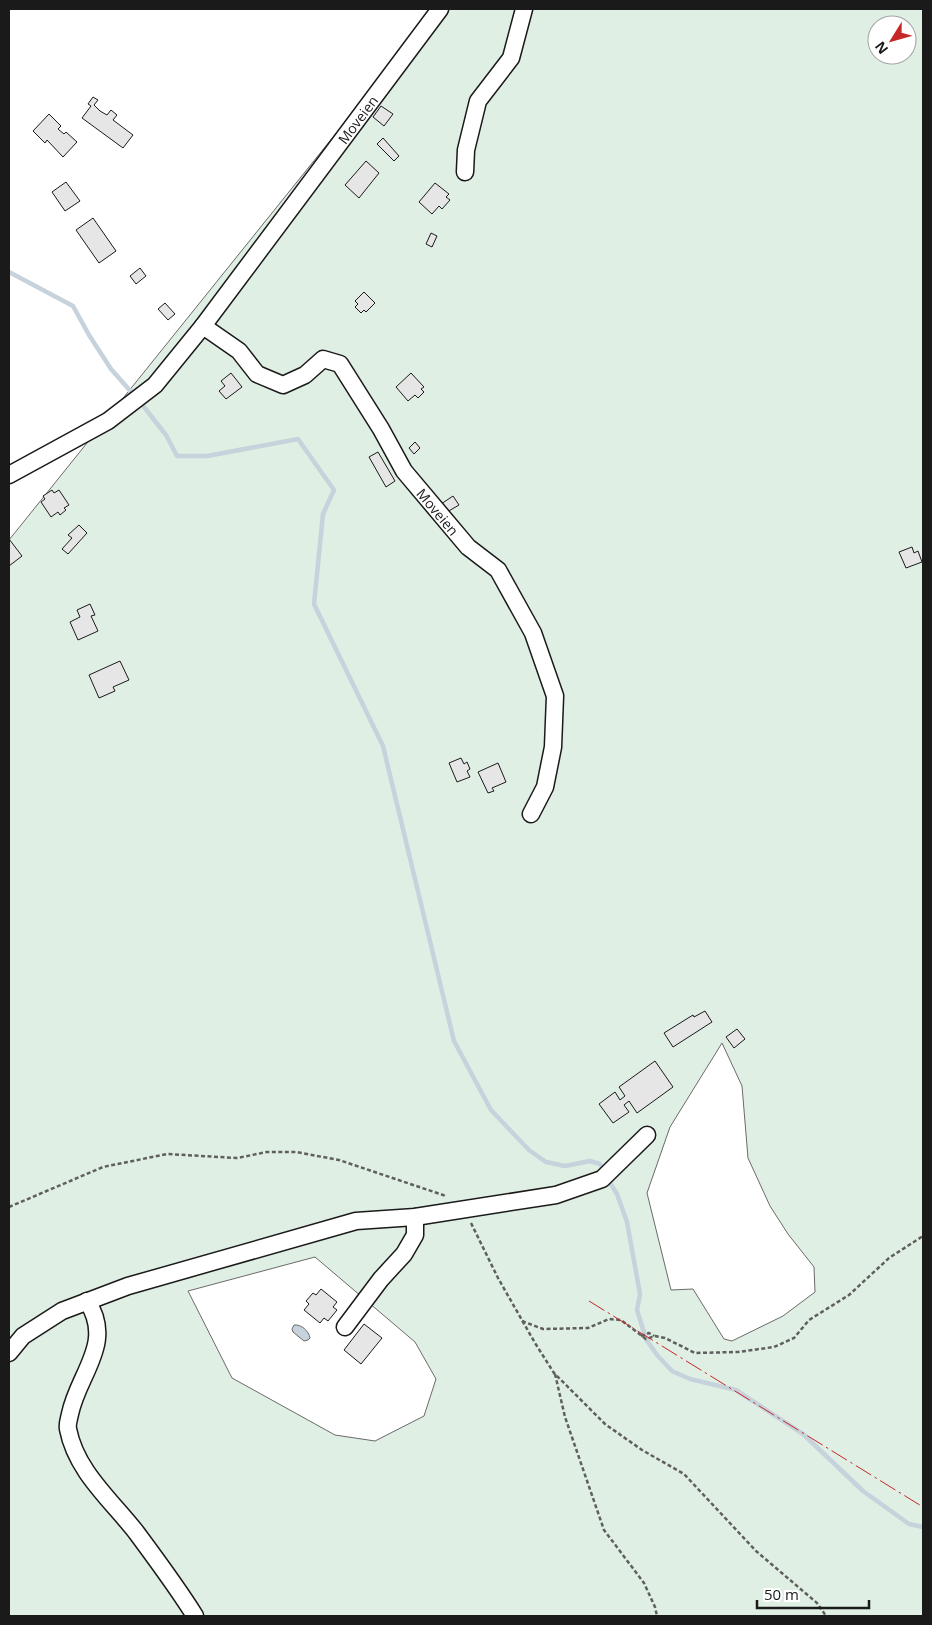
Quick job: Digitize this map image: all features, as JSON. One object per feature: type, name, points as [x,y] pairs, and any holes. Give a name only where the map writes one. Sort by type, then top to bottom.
[{"type":"street","name":"Moveien","points":[[9,475],[108,421],[155,384],[203,326],[440,9]]},
{"type":"street","points":[[465,172],[466,150],[478,101],[511,58],[524,9]]},
{"type":"street","name":"Moveien","points":[[203,326],[238,351],[257,374],[282,385],[305,375],[323,359],[340,364],[381,429],[404,471],[468,547],[498,570],[533,633],[554,696],[553,747],[546,787],[531,814]]},
{"type":"street","points":[[9,1354],[23,1336],[62,1311],[128,1286],[356,1221],[415,1217],[556,1195],[602,1178],[647,1135]]},
{"type":"street","points":[[345,1327],[381,1279],[404,1254],[415,1235],[415,1217]]},
{"type":"street","points":[[87,1301],[95,1312],[97,1344],[90,1366],[72,1403],[67,1427],[79,1460],[135,1531],[195,1616]]},
{"type":"path","points":[[9,1207],[103,1167],[167,1154],[238,1158],[267,1152],[296,1152],[339,1160],[448,1197],[465,1210],[498,1278],[554,1373],[605,1424],[642,1450],[684,1474],[756,1551],[816,1603],[826,1616]]},
{"type":"path","points":[[641,1336],[649,1333],[665,1338],[695,1353],[738,1352],[774,1347],[794,1338],[809,1320],[849,1295],[889,1258],[923,1236]]},
{"type":"path","points":[[522,1321],[543,1329],[588,1328],[609,1319],[621,1320],[646,1339],[656,1336]]},
{"type":"path","points":[[554,1373],[565,1418],[604,1530],[644,1583],[657,1616]]},
{"type":"green space","points":[[436,9],[923,9],[923,1616],[9,1616],[9,540]],"holes":[[[722,1043],[742,1086],[748,1158],[770,1206],[788,1234],[814,1267],[815,1292],[783,1316],[732,1341],[724,1339],[693,1289],[671,1290],[647,1193],[670,1127]],[[315,1257],[415,1342],[436,1379],[424,1416],[375,1441],[335,1435],[232,1378],[188,1291]]]},
{"type":"shaded area","points":[[294,1325],[304,1328],[310,1338],[304,1341],[293,1332]]},
{"type":"building","points":[[93,97],[98,100],[94,105],[100,111],[107,115],[111,110],[117,115],[113,120],[133,135],[123,148],[82,118],[91,106],[88,104]]},
{"type":"building","points":[[381,106],[393,114],[384,126],[373,117]]},
{"type":"building","points":[[49,114],[61,126],[58,129],[64,134],[66,132],[77,142],[63,157],[47,140],[45,143],[33,131]]},
{"type":"building","points":[[383,138],[399,156],[394,161],[377,144]]},
{"type":"building","points":[[366,161],[379,173],[359,198],[345,185]]},
{"type":"building","points":[[66,182],[80,201],[65,211],[52,192]]},
{"type":"building","points":[[435,183],[449,194],[446,197],[450,200],[442,209],[439,206],[432,214],[419,202]]},
{"type":"building","points":[[93,218],[116,251],[99,263],[76,230]]},
{"type":"building","points":[[431,233],[437,236],[432,247],[426,244]]},
{"type":"building","points":[[140,268],[146,276],[136,284],[130,276]]},
{"type":"building","points":[[364,292],[375,303],[366,312],[364,310],[361,313],[355,307],[358,304],[355,301]]},
{"type":"building","points":[[165,303],[175,314],[168,320],[158,309]]},
{"type":"building","points":[[231,373],[242,387],[226,399],[219,391],[225,386],[221,381]]},
{"type":"building","points":[[411,373],[424,387],[421,389],[424,392],[418,398],[415,395],[408,401],[396,387]]},
{"type":"building","points":[[415,442],[420,448],[414,454],[409,448]]},
{"type":"building","points":[[378,452],[395,481],[386,487],[369,457]]},
{"type":"building","points":[[52,490],[54,493],[59,490],[69,505],[64,508],[66,510],[60,515],[58,512],[51,517],[41,502],[45,499],[43,496]]},
{"type":"building","points":[[453,496],[459,505],[447,512],[441,504]]},
{"type":"building","points":[[79,525],[87,533],[68,554],[62,549],[72,538],[68,535]]},
{"type":"building","points":[[9,539],[22,556],[9,566]]},
{"type":"building","points":[[912,547],[914,553],[918,551],[922,562],[906,568],[899,552]]},
{"type":"building","points":[[90,604],[95,615],[91,616],[98,631],[78,640],[70,622],[80,617],[77,610]]},
{"type":"building","points":[[120,661],[129,680],[113,687],[115,691],[99,698],[89,675]]},
{"type":"building","points":[[461,758],[464,764],[467,762],[470,769],[467,771],[470,777],[457,782],[449,763]]},
{"type":"building","points":[[498,763],[506,782],[492,788],[494,791],[488,793],[478,772]]},
{"type":"building","points":[[705,1011],[712,1022],[673,1047],[664,1033],[693,1015],[694,1017]]},
{"type":"building","points":[[737,1029],[745,1039],[734,1048],[726,1037]]},
{"type":"building","points":[[655,1061],[673,1087],[637,1113],[629,1101],[624,1105],[629,1112],[613,1123],[599,1104],[615,1092],[620,1100],[625,1096],[619,1087]]},
{"type":"building","points":[[321,1289],[337,1302],[333,1307],[337,1310],[328,1321],[324,1318],[320,1323],[304,1310],[309,1304],[306,1301],[313,1293],[316,1295]]},
{"type":"building","points":[[364,1324],[382,1338],[361,1364],[344,1350]]},
{"type":"waterway","points":[[9,272],[73,306],[111,369],[133,394]]},
{"type":"waterway","points":[[144,407],[166,435],[177,456],[207,456],[298,439],[334,490],[323,514],[314,604],[383,746],[454,1041],[491,1110],[529,1150],[546,1162],[565,1166],[590,1161],[600,1164],[604,1171]]},
{"type":"waterway","points":[[607,1178],[617,1194],[627,1222],[640,1294],[637,1310],[646,1339],[657,1355],[672,1371],[690,1379],[736,1390],[803,1434],[863,1491],[909,1524],[923,1527]]},
{"type":"power","points":[[589,1301],[923,1507]]}]
